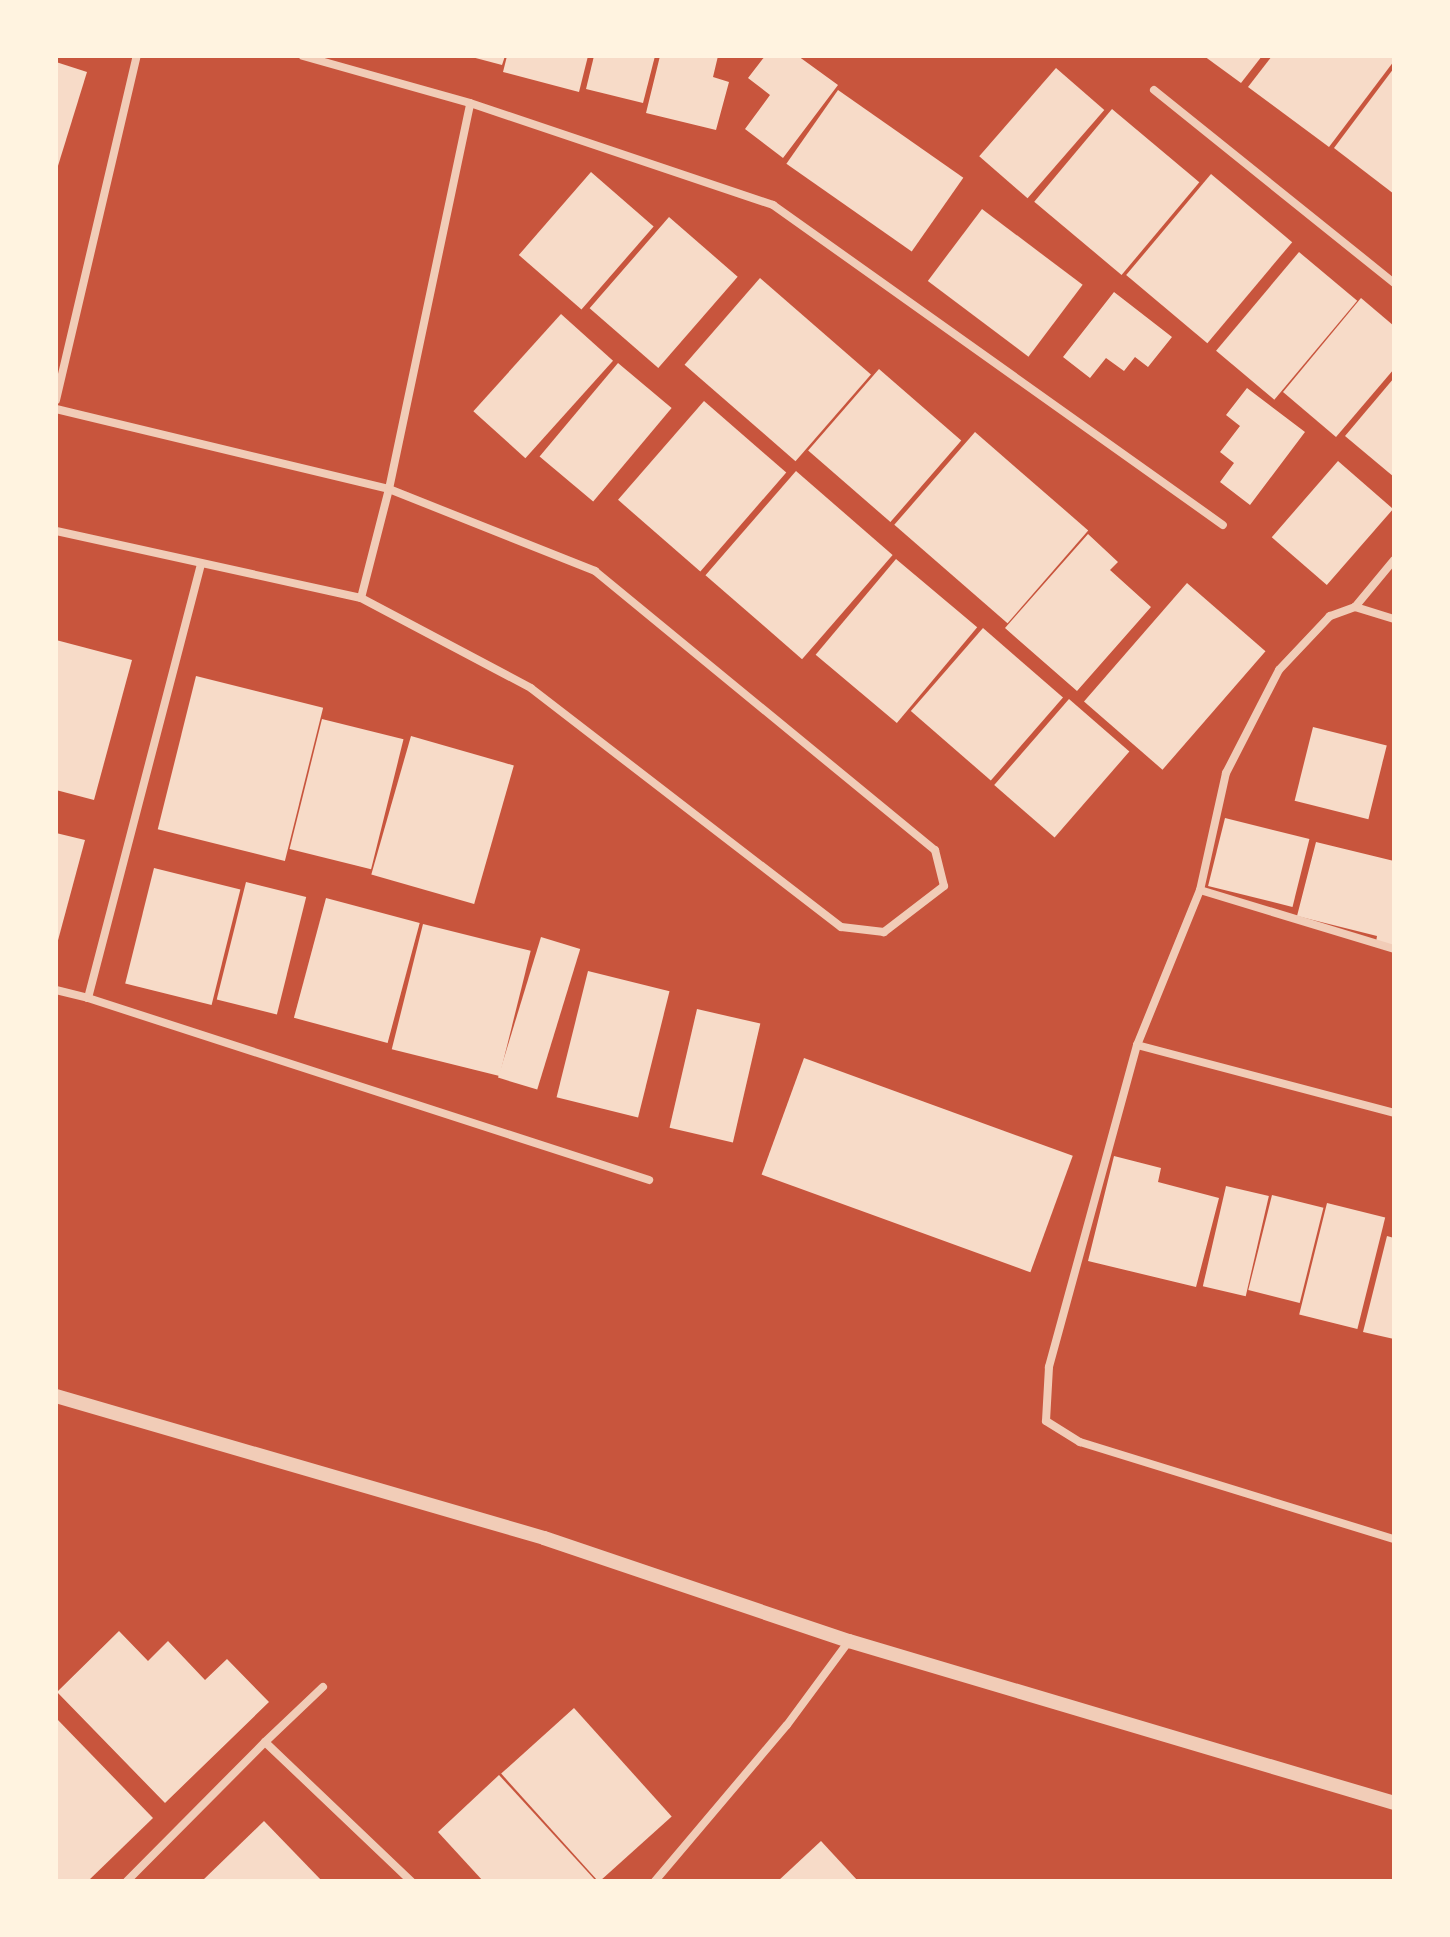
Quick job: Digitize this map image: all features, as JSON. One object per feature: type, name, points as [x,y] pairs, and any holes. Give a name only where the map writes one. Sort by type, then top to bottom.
[{"type":"street","points":[[56,400],[137,56]]},
{"type":"street","points":[[303,56],[345,60],[773,205],[1223,525]]},
{"type":"street","points":[[1154,90],[1394,283]]},
{"type":"street","points":[[361,598],[389,489],[470,103]]},
{"type":"street","points":[[56,409],[389,489],[595,571],[935,850],[944,886],[884,932],[841,927],[531,688],[361,598],[56,531]]},
{"type":"street","points":[[1394,560],[1355,607],[1330,616],[1279,670],[1226,773],[1200,890],[1137,1045],[1049,1367],[1046,1421],[1080,1442],[1394,1539]]},
{"type":"street","points":[[88,998],[201,563]]},
{"type":"street","points":[[1355,607],[1394,619]]},
{"type":"street","points":[[1200,890],[1394,949]]},
{"type":"street","points":[[56,990],[649,1180]]},
{"type":"street","points":[[1137,1045],[1394,1113]]},
{"type":"street","points":[[56,1396],[544,1538],[849,1641],[1394,1803]]},
{"type":"street","points":[[655,1881],[787,1725],[849,1641]]},
{"type":"street","points":[[127,1881],[323,1687]]},
{"type":"street","points":[[265,1742],[411,1881]]},
{"type":"building","points":[[468,56],[505,56],[502,65]]},
{"type":"building","points":[[507,56],[588,56],[579,92],[503,72]]},
{"type":"building","points":[[594,56],[655,56],[643,103],[586,89]]},
{"type":"building","points":[[660,56],[718,56],[713,77],[729,82],[716,130],[646,113]]},
{"type":"building","points":[[765,56],[798,56],[838,85],[783,158],[745,129],[770,95],[748,78]]},
{"type":"building","points":[[1204,56],[1262,56],[1241,83]]},
{"type":"building","points":[[1272,56],[1394,56],[1394,61],[1329,147],[1248,87]]},
{"type":"building","points":[[56,62],[87,72],[57,169],[56,169]]},
{"type":"building","points":[[1056,68],[1104,110],[1028,198],[979,156]]},
{"type":"building","points":[[1394,68],[1394,194],[1334,148]]},
{"type":"building","points":[[838,90],[963,178],[912,251],[786,164]]},
{"type":"building","points":[[1112,109],[1199,182],[1122,275],[1034,202]]},
{"type":"building","points":[[591,172],[654,226],[581,309],[519,255]]},
{"type":"building","points":[[1211,174],[1292,242],[1207,343],[1126,275]]},
{"type":"building","points":[[982,209],[1083,285],[1028,357],[928,281]]},
{"type":"building","points":[[669,217],[738,277],[658,368],[590,308]]},
{"type":"building","points":[[1299,252],[1357,301],[1274,400],[1216,351]]},
{"type":"building","points":[[760,278],[871,374],[795,461],[685,365]]},
{"type":"building","points":[[1114,292],[1172,337],[1148,367],[1135,357],[1124,371],[1106,358],[1090,378],[1063,357]]},
{"type":"building","points":[[1361,298],[1394,326],[1394,369],[1336,437],[1283,392]]},
{"type":"building","points":[[561,314],[613,361],[525,458],[473,411]]},
{"type":"building","points":[[618,363],[672,408],[593,501],[540,456]]},
{"type":"building","points":[[879,369],[961,441],[890,522],[808,451]]},
{"type":"building","points":[[1394,378],[1394,477],[1345,436]]},
{"type":"building","points":[[1247,388],[1305,432],[1250,505],[1220,482],[1234,463],[1220,452],[1240,426],[1226,415]]},
{"type":"building","points":[[704,401],[786,473],[700,571],[618,500]]},
{"type":"building","points":[[975,432],[1088,530],[1008,623],[894,525]]},
{"type":"building","points":[[1338,461],[1393,509],[1327,585],[1272,537]]},
{"type":"building","points":[[796,471],[893,555],[802,659],[705,575]]},
{"type":"building","points":[[1088,534],[1118,562],[1110,570],[1151,607],[1077,691],[1005,628]]},
{"type":"building","points":[[896,559],[977,627],[897,723],[816,655]]},
{"type":"building","points":[[1187,583],[1265,651],[1162,770],[1084,701]]},
{"type":"building","points":[[983,628],[1063,698],[991,781],[911,711]]},
{"type":"building","points":[[56,640],[132,660],[94,800],[56,790]]},
{"type":"building","points":[[196,676],[323,708],[285,861],[158,829]]},
{"type":"building","points":[[1069,699],[1129,751],[1055,838],[994,785]]},
{"type":"building","points":[[322,719],[404,739],[371,869],[290,849]]},
{"type":"building","points":[[1313,727],[1387,745],[1368,819],[1295,801]]},
{"type":"building","points":[[411,736],[514,765],[474,904],[371,874]]},
{"type":"building","points":[[1225,818],[1309,839],[1292,907],[1208,886]]},
{"type":"building","points":[[56,833],[85,840],[57,944],[56,944]]},
{"type":"building","points":[[1316,842],[1394,861],[1394,946],[1376,942],[1377,936],[1297,916]]},
{"type":"building","points":[[154,868],[240,890],[212,1005],[125,983]]},
{"type":"building","points":[[246,882],[306,897],[277,1014],[217,999]]},
{"type":"building","points":[[326,898],[420,923],[388,1043],[294,1018]]},
{"type":"building","points":[[423,924],[531,951],[499,1076],[392,1049]]},
{"type":"building","points":[[541,937],[580,949],[537,1090],[498,1078]]},
{"type":"building","points":[[588,971],[670,991],[638,1117],[557,1097]]},
{"type":"building","points":[[697,1009],[760,1024],[733,1142],[670,1128]]},
{"type":"building","points":[[804,1058],[1073,1156],[1030,1272],[762,1175]]},
{"type":"building","points":[[1114,1156],[1161,1168],[1158,1182],[1219,1198],[1196,1287],[1088,1261]]},
{"type":"building","points":[[1226,1186],[1269,1196],[1246,1296],[1203,1286]]},
{"type":"building","points":[[1272,1195],[1323,1208],[1300,1303],[1248,1290]]},
{"type":"building","points":[[1327,1203],[1385,1218],[1357,1329],[1299,1315]]},
{"type":"building","points":[[1387,1236],[1394,1238],[1394,1339],[1363,1332]]},
{"type":"building","points":[[119,1631],[148,1661],[168,1641],[205,1680],[227,1659],[269,1702],[165,1803],[57,1692]]},
{"type":"building","points":[[574,1708],[672,1816],[598,1881],[501,1774]]},
{"type":"building","points":[[56,1718],[153,1818],[88,1881],[56,1881]]},
{"type":"building","points":[[499,1775],[596,1881],[483,1881],[438,1832]]},
{"type":"building","points":[[264,1821],[322,1881],[202,1881]]},
{"type":"building","points":[[821,1841],[858,1881],[778,1881]]}]
